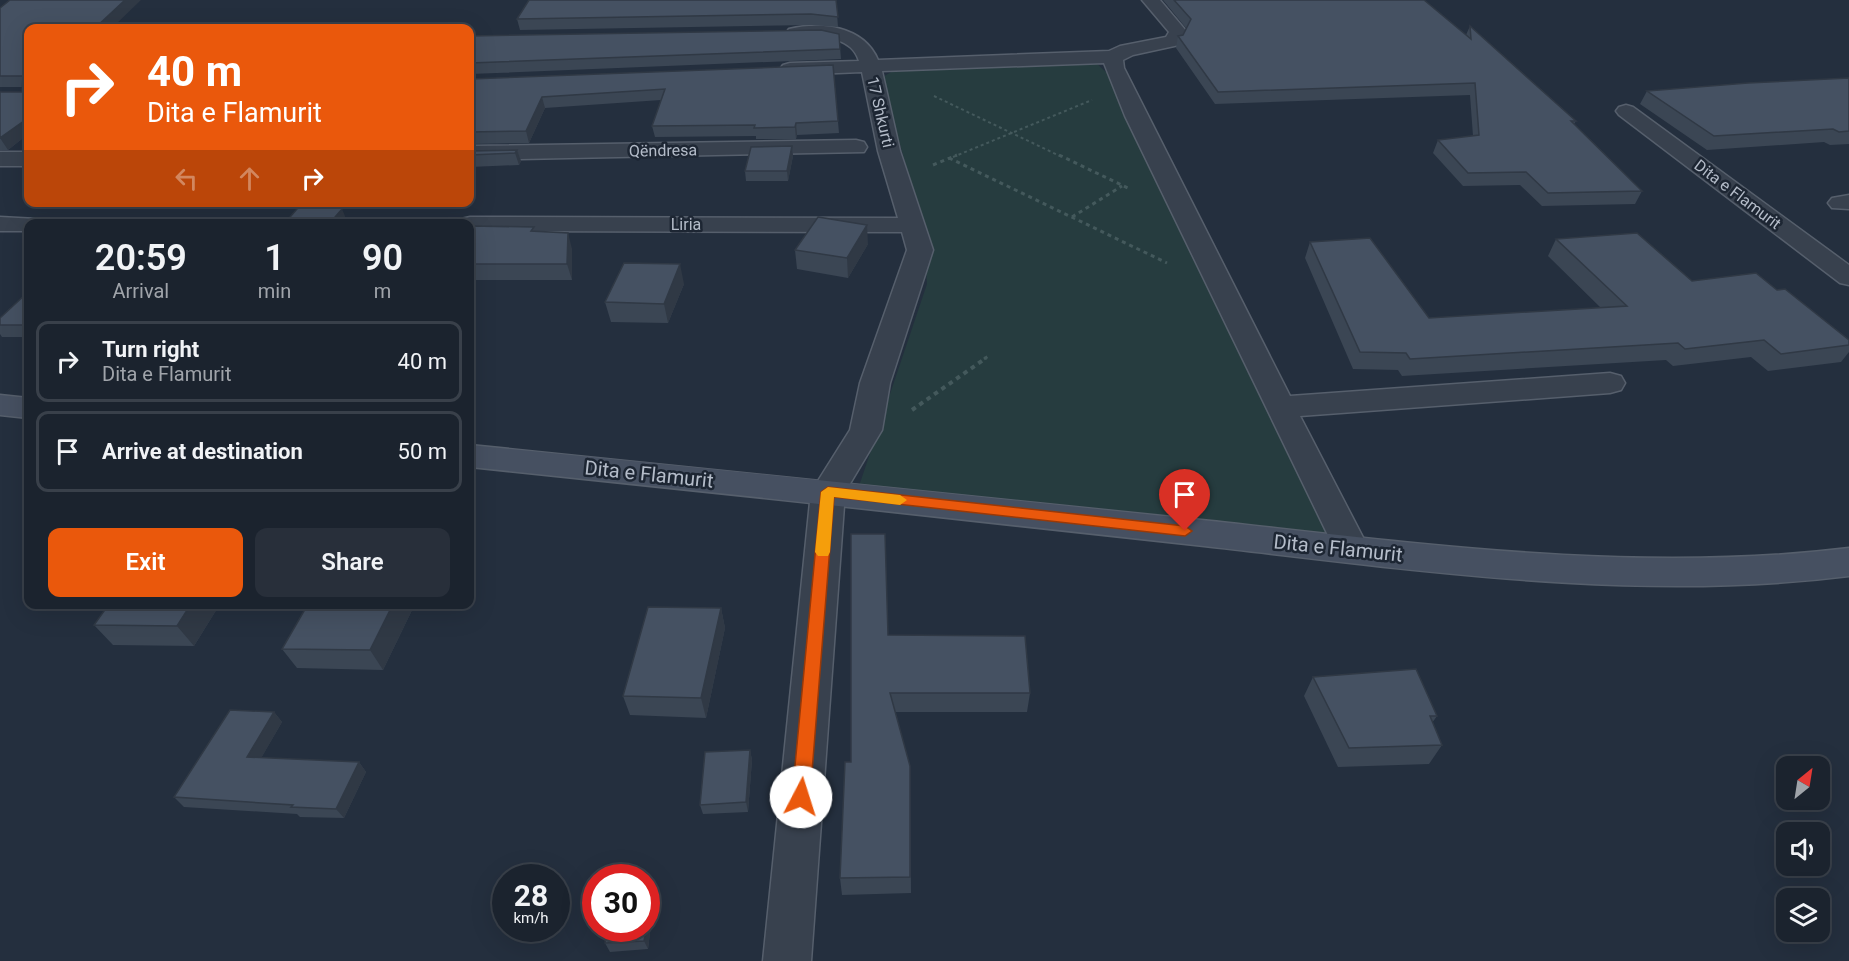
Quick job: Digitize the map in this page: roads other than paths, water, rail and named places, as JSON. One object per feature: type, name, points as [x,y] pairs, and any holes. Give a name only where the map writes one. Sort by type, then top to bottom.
[{"type":"street","name":"17 Shkurti","points":[[828,492],[866,430],[875,383],[920,250],[889,151],[871,66],[1113,57],[1127,50],[1172,41],[1178,32],[1151,0]]},
{"type":"street","points":[[776,70],[871,66],[867,53],[844,34],[779,33]]},
{"type":"street","points":[[1113,57],[1114,68],[1136,116],[1351,549]]},
{"type":"street","name":"Dita e Flamurit","points":[[1626,111],[1849,277]]},
{"type":"street","name":"Qëndresa","points":[[474,153],[856,147]]},
{"type":"street","points":[[0,159],[24,159]]},
{"type":"street","points":[[0,224],[24,224]]},
{"type":"street","name":"Liria","points":[[474,224],[902,225]]},
{"type":"street","points":[[1281,407],[1610,383]]},
{"type":"street","points":[[0,405],[24,408]]},
{"type":"street","name":"Dita e Flamurit","points":[[474,456],[828,492],[1485,564],[1594,570],[1706,572],[1849,562]]},
{"type":"street","points":[[787,961],[828,492]]}]
